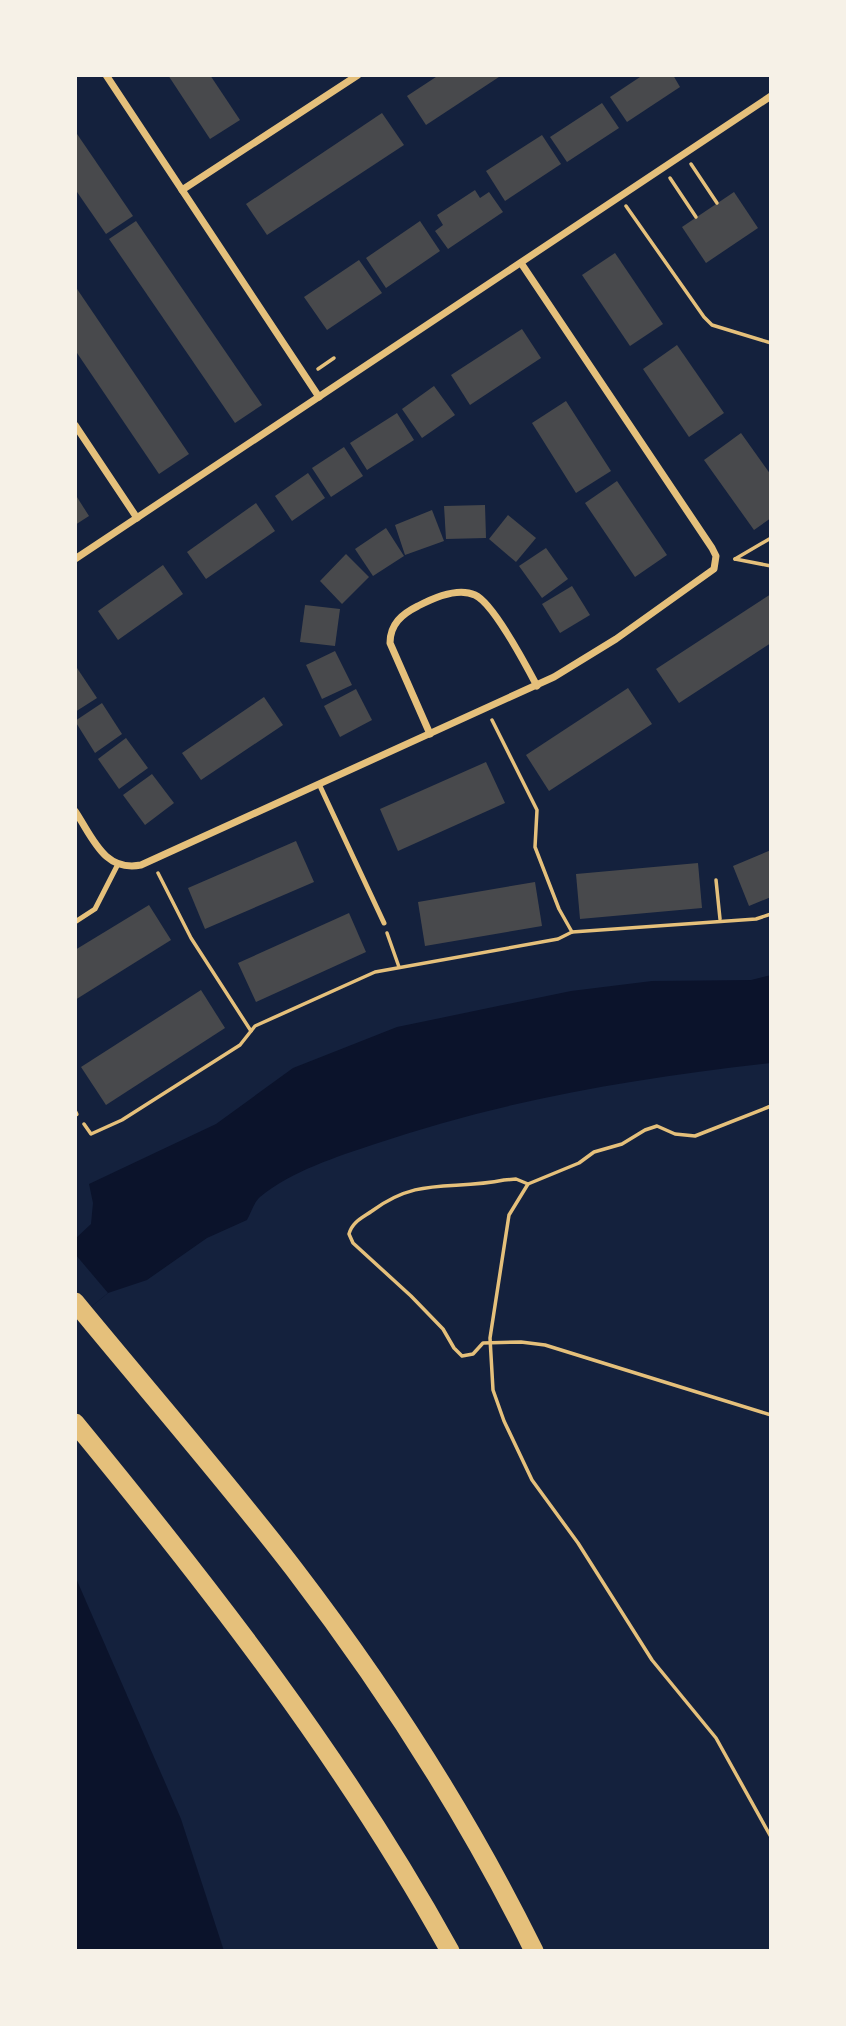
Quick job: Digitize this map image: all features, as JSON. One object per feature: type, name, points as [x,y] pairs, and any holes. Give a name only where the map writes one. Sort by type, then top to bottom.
[{"type":"highway","points":[[80,1308],[245,1507],[351,1647],[460,1815],[534,1951]]},
{"type":"highway","points":[[75,1423],[247,1639],[306,1719],[374,1821],[450,1951]]},
{"type":"street","points":[[106,75],[319,397]]},
{"type":"street","points":[[182,190],[358,75]]},
{"type":"street","points":[[75,559],[771,96]]},
{"type":"street","points":[[75,811],[100,849],[117,866],[130,867],[152,860],[537,686],[597,651],[709,574],[716,556],[521,263]]},
{"type":"street","points":[[75,425],[137,518]]},
{"type":"street","points":[[430,734],[390,643],[391,631],[398,619],[431,600],[463,592],[482,599],[537,686]]},
{"type":"lane","points":[[320,784],[384,923]]},
{"type":"lane","points":[[75,922],[95,909],[117,866]]},
{"type":"path","points":[[684,153],[717,203]]},
{"type":"path","points":[[663,168],[696,217]]},
{"type":"path","points":[[620,197],[704,317],[712,324],[771,343]]},
{"type":"path","points":[[306,377],[334,358]]},
{"type":"path","points":[[771,538],[735,559],[771,566]]},
{"type":"path","points":[[486,709],[537,810],[535,847],[559,909],[572,932]]},
{"type":"path","points":[[152,860],[191,938],[251,1031]]},
{"type":"path","points":[[716,880],[720,920]]},
{"type":"path","points":[[76,1113],[91,1133],[122,1120],[240,1045],[255,1026],[375,972],[558,939],[572,932],[756,919],[771,914]]},
{"type":"path","points":[[384,923],[399,967]]},
{"type":"path","points":[[771,1106],[695,1136],[675,1134],[657,1126],[622,1144],[594,1152],[579,1163],[528,1184],[509,1215],[491,1344],[493,1390],[504,1421],[532,1480],[578,1543],[652,1660],[716,1738],[771,1837]]},
{"type":"path","points":[[528,1184],[516,1179],[402,1191],[385,1200],[351,1226],[349,1234],[353,1242],[443,1329],[454,1348],[463,1356],[473,1354],[483,1343],[521,1342],[545,1345],[771,1415]]},
{"type":"water","points":[[771,975],[771,1063],[621,1084],[522,1103],[424,1129],[330,1160],[300,1172],[273,1188],[258,1199],[247,1220],[207,1238],[147,1280],[108,1293],[75,1320],[75,1239],[91,1224],[93,1203],[89,1184],[216,1124],[293,1068],[397,1027],[571,991],[652,981],[751,980]]},
{"type":"water","points":[[75,1576],[181,1819],[224,1951],[75,1951]]},
{"type":"pier","points":[[75,1254],[108,1293],[75,1320]]},
{"type":"building","points":[[168,75],[210,75],[240,120],[210,139]]},
{"type":"building","points":[[439,75],[502,75],[426,125],[407,96]]},
{"type":"building","points":[[643,75],[673,75],[680,87],[627,122],[610,97]]},
{"type":"building","points":[[602,103],[619,128],[567,162],[550,137]]},
{"type":"building","points":[[382,113],[404,145],[267,235],[246,204]]},
{"type":"building","points":[[75,131],[133,216],[106,234],[75,189]]},
{"type":"building","points":[[542,135],[561,164],[505,201],[486,171]]},
{"type":"building","points":[[475,190],[480,198],[489,192],[503,212],[448,249],[435,231],[443,225],[437,215]]},
{"type":"building","points":[[734,192],[758,228],[706,263],[682,227]]},
{"type":"building","points":[[136,221],[262,405],[235,423],[109,239]]},
{"type":"building","points":[[420,221],[440,251],[386,288],[366,258]]},
{"type":"building","points":[[615,253],[663,324],[630,346],[582,275]]},
{"type":"building","points":[[359,260],[382,293],[327,330],[304,297]]},
{"type":"building","points":[[75,286],[189,454],[159,474],[75,350]]},
{"type":"building","points":[[522,329],[541,358],[470,405],[451,375]]},
{"type":"building","points":[[677,345],[724,413],[689,437],[643,369]]},
{"type":"building","points":[[434,386],[455,415],[422,438],[402,409]]},
{"type":"building","points":[[566,401],[611,471],[576,493],[532,423]]},
{"type":"building","points":[[397,413],[414,440],[367,470],[350,443]]},
{"type":"building","points":[[741,433],[771,475],[771,518],[754,530],[704,460]]},
{"type":"building","points":[[344,447],[363,476],[331,497],[312,468]]},
{"type":"building","points":[[308,473],[325,498],[292,521],[275,496]]},
{"type":"building","points":[[617,481],[667,555],[635,577],[585,503]]},
{"type":"building","points":[[75,494],[89,516],[75,525]]},
{"type":"building","points":[[256,503],[275,531],[206,579],[187,552]]},
{"type":"building","points":[[485,505],[486,538],[446,539],[444,506]]},
{"type":"building","points":[[432,510],[444,541],[405,555],[395,525]]},
{"type":"building","points":[[508,515],[536,538],[516,562],[489,539]]},
{"type":"building","points":[[386,528],[404,556],[373,576],[355,549]]},
{"type":"building","points":[[546,548],[568,579],[542,598],[519,566]]},
{"type":"building","points":[[346,554],[369,577],[342,604],[320,581]]},
{"type":"building","points":[[163,565],[183,594],[118,640],[98,611]]},
{"type":"building","points":[[572,586],[590,615],[560,633],[542,604]]},
{"type":"building","points":[[771,594],[771,643],[679,703],[656,669]]},
{"type":"building","points":[[305,605],[340,609],[335,646],[300,642]]},
{"type":"building","points":[[335,651],[352,685],[322,699],[306,665]]},
{"type":"building","points":[[75,665],[97,698],[75,712]]},
{"type":"building","points":[[628,688],[652,724],[549,791],[526,755]]},
{"type":"building","points":[[356,689],[372,720],[340,737],[324,706]]},
{"type":"building","points":[[264,697],[283,725],[201,780],[182,753]]},
{"type":"building","points":[[102,703],[122,734],[95,753],[75,721]]},
{"type":"building","points":[[126,738],[148,768],[119,789],[98,759]]},
{"type":"building","points":[[486,762],[505,803],[398,851],[380,809]]},
{"type":"building","points":[[152,774],[174,803],[145,825],[123,795]]},
{"type":"building","points":[[296,841],[314,882],[205,929],[188,888]]},
{"type":"building","points":[[771,850],[771,897],[749,906],[733,866]]},
{"type":"building","points":[[698,863],[702,908],[580,919],[576,874]]},
{"type":"building","points":[[535,882],[542,926],[425,946],[418,902]]},
{"type":"building","points":[[149,905],[171,940],[75,1000],[75,950]]},
{"type":"building","points":[[349,913],[366,952],[256,1002],[238,963]]},
{"type":"building","points":[[201,990],[225,1028],[106,1105],[81,1067]]}]
